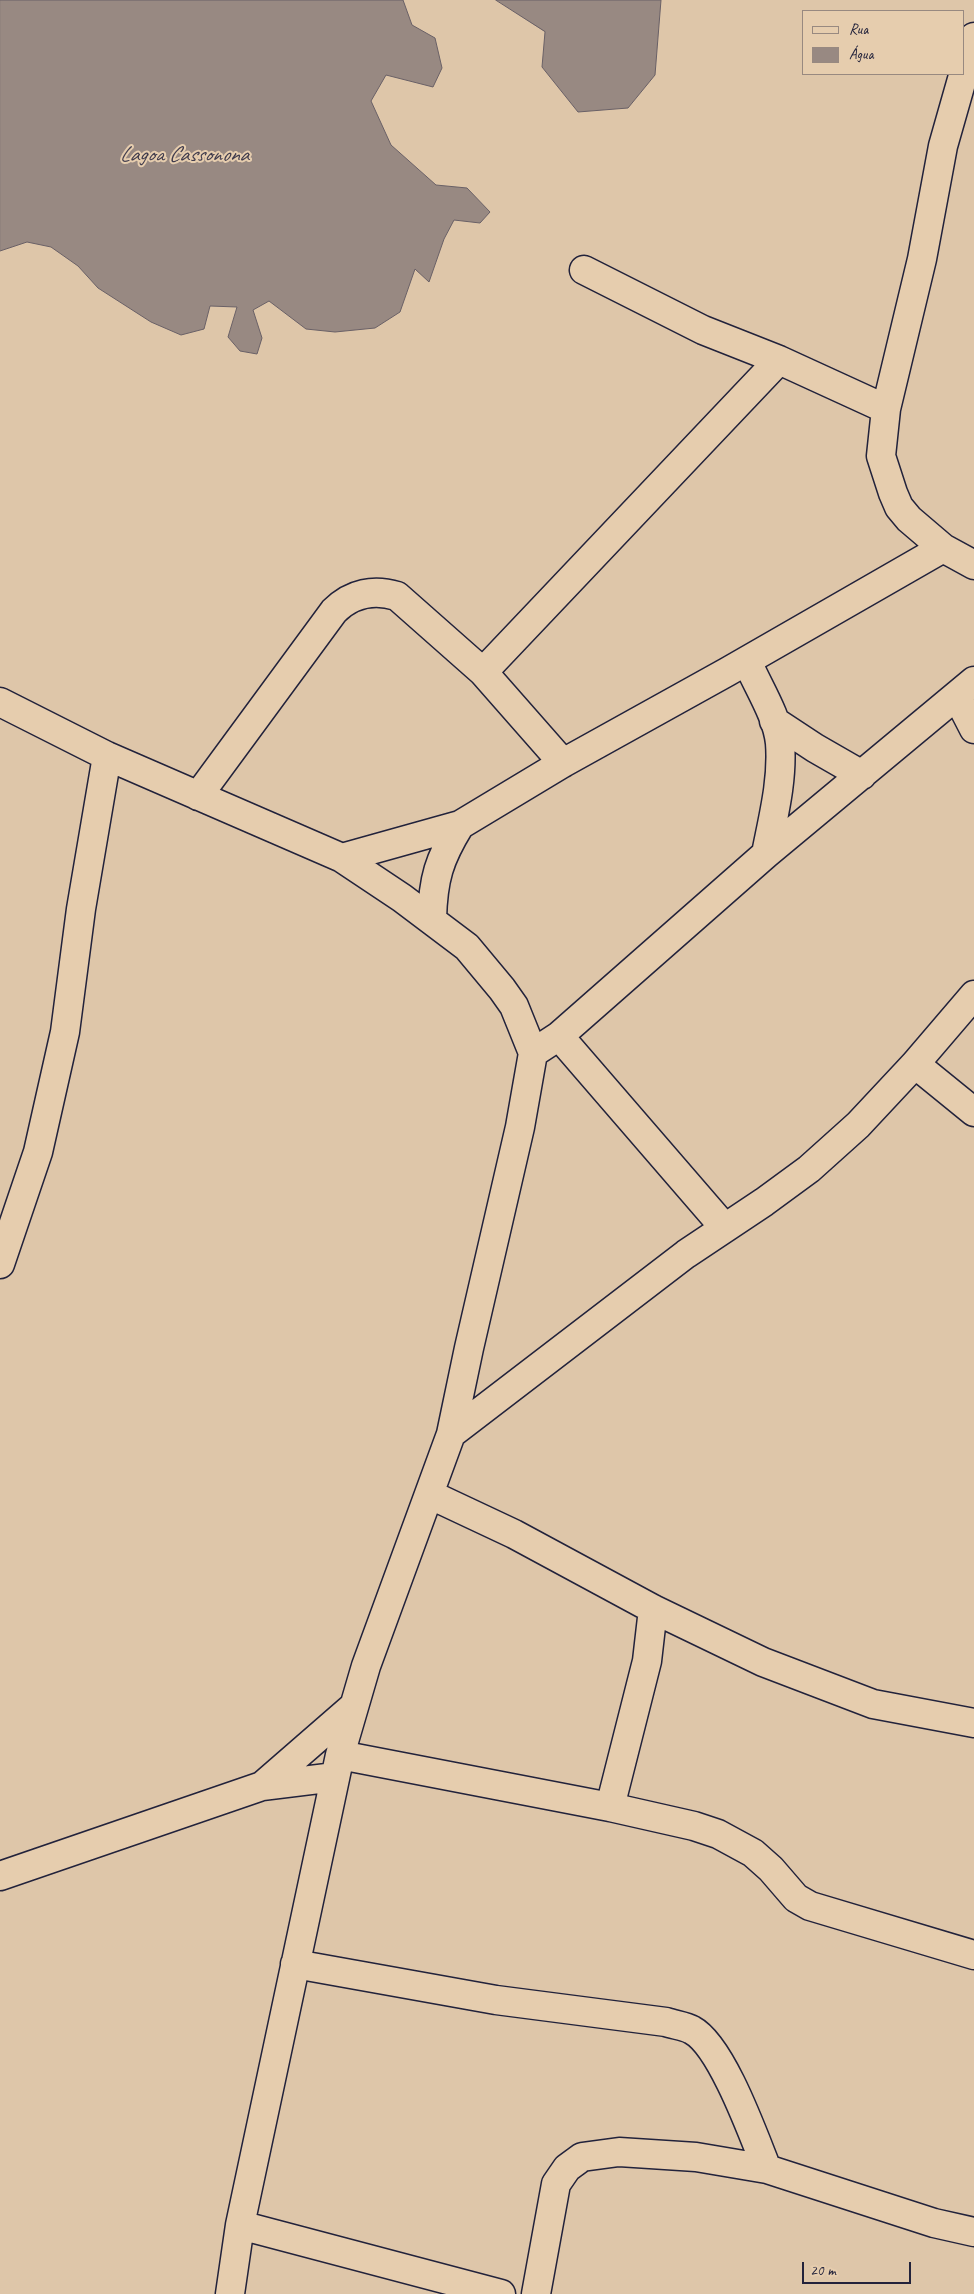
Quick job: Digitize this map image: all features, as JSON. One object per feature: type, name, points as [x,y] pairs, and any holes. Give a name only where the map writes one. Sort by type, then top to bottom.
[{"type":"street","points":[[964,72],[974,37]]},
{"type":"street","points":[[963,75],[943,146],[922,260],[886,409],[881,456],[899,507],[909,519],[943,548],[974,565]]},
{"type":"street","points":[[584,270],[703,330],[778,360],[886,409]]},
{"type":"street","points":[[483,672],[778,360]]},
{"type":"street","points":[[342,858],[460,825],[563,762],[746,661],[943,548]]},
{"type":"street","points":[[198,796],[334,610],[345,601],[362,594],[383,592],[397,596],[483,672],[563,762]]},
{"type":"street","points":[[746,661],[774,721],[780,742],[780,767],[766,854]]},
{"type":"street","points":[[533,1053],[559,1036],[766,854],[966,689],[974,729]]},
{"type":"street","points":[[0,702],[107,756],[342,858],[432,919],[466,947],[514,1006],[533,1053],[520,1127],[469,1348],[452,1434],[431,1495],[402,1564],[354,1706],[337,1766],[240,2225],[230,2294]]},
{"type":"street","points":[[774,721],[815,748],[862,775]]},
{"type":"street","points":[[0,1264],[38,1152],[65,1032],[81,909],[107,756]]},
{"type":"street","points":[[432,919],[436,874],[444,854],[460,825]]},
{"type":"street","points":[[452,1434],[686,1254],[764,1202],[832,1149],[858,1126],[915,1064],[974,994]]},
{"type":"street","points":[[559,1036],[724,1227]]},
{"type":"street","points":[[915,1064],[974,1112]]},
{"type":"street","points":[[431,1495],[514,1534],[654,1609],[763,1662],[873,1704],[974,1723]]},
{"type":"street","points":[[610,1807],[647,1661],[654,1609]]},
{"type":"street","points":[[262,1786],[354,1706]]},
{"type":"street","points":[[0,1876],[262,1786],[337,1766],[610,1807],[694,1826],[718,1834],[753,1853],[771,1869],[796,1898],[810,1906],[974,1955]]},
{"type":"street","points":[[295,1964],[496,2000],[666,2022],[693,2031],[710,2048],[728,2078],[767,2169]]},
{"type":"street","points":[[536,2294],[556,2184],[566,2168],[582,2157],[618,2152],[650,2154],[696,2157],[767,2169],[934,2223],[974,2232]]},
{"type":"street","points":[[240,2225],[501,2294]]},
{"type":"water","name":"Lagoa Cassonona","points":[[0,0],[403,0],[412,25],[435,38],[442,68],[433,87],[386,75],[371,101],[391,145],[436,185],[467,188],[490,212],[480,223],[454,220],[444,239],[429,282],[415,269],[400,312],[375,328],[335,332],[306,329],[269,301],[253,310],[262,338],[257,354],[240,351],[228,337],[237,307],[210,306],[204,329],[181,335],[151,322],[98,288],[78,266],[51,247],[27,242],[0,251]]},
{"type":"water","points":[[496,0],[661,0],[655,75],[628,108],[578,112],[542,67],[545,32]]}]
